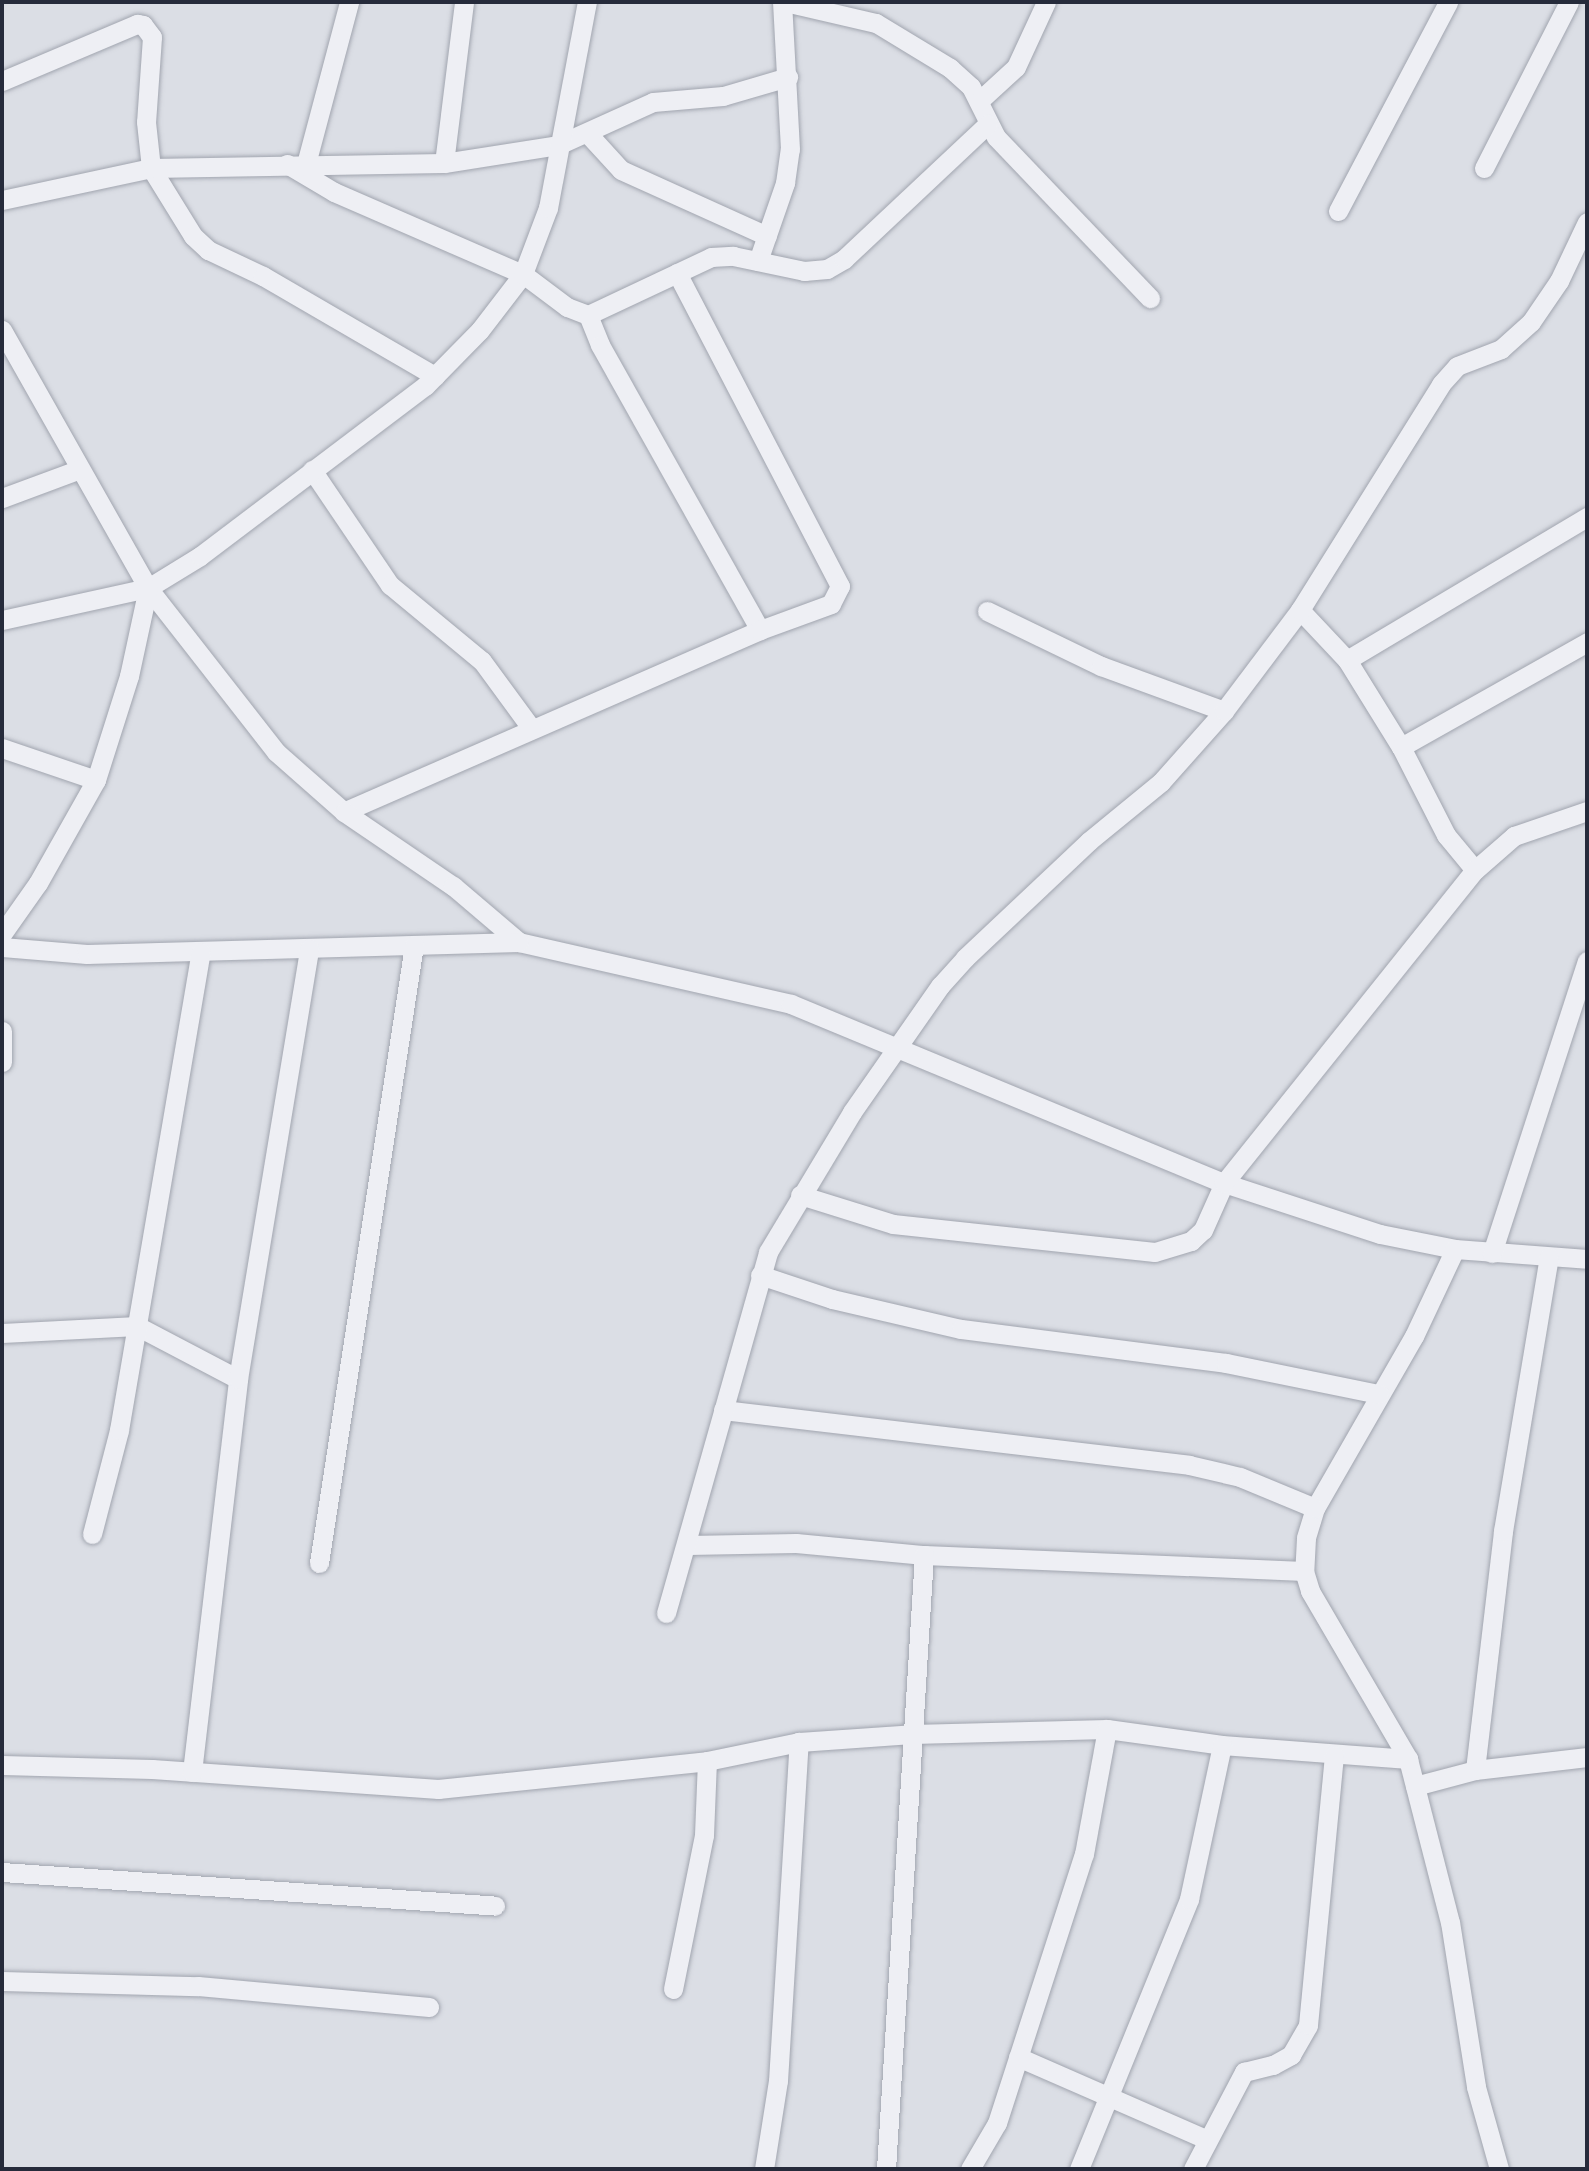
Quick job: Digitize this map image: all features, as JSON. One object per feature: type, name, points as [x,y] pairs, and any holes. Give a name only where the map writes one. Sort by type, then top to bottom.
[{"type":"street","points":[[296,164],[349,2]]},
{"type":"street","points":[[444,163],[464,2]]},
{"type":"street","points":[[2,620],[148,588],[200,556],[435,376],[496,314],[523,274],[548,208],[587,2]]},
{"type":"street","points":[[758,261],[790,149],[784,2],[876,23],[950,68],[979,101],[988,124],[1150,298]]},
{"type":"street","points":[[979,101],[1016,66],[1046,2]]},
{"type":"street","points":[[1338,211],[1448,2]]},
{"type":"street","points":[[1484,168],[1569,2]]},
{"type":"street","points":[[2,81],[137,24],[143,25],[152,37],[146,122],[151,168],[177,215],[208,250],[262,276],[435,376]]},
{"type":"street","points":[[2,200],[151,168],[444,163],[558,145],[589,135],[653,102],[723,96],[789,77]]},
{"type":"street","points":[[588,315],[711,257],[758,261],[804,271],[827,269],[844,259],[988,124]]},
{"type":"street","points":[[589,135],[621,170],[767,236]]},
{"type":"street","points":[[296,164],[334,192],[523,274],[567,307],[588,315],[613,369],[760,630]]},
{"type":"street","points":[[666,1613],[688,1545],[760,1275],[800,1195],[896,1048],[965,958],[1089,841],[1161,782],[1224,711],[1300,610],[1441,384],[1457,366],[1501,349],[1531,322],[1559,281],[1587,222]]},
{"type":"street","points":[[344,812],[760,630],[831,604],[839,586],[677,272]]},
{"type":"street","points":[[2,330],[8,356],[80,469],[148,588],[276,752],[344,812],[453,886],[519,942]]},
{"type":"street","points":[[2,498],[80,469]]},
{"type":"street","points":[[312,470],[390,585],[482,661],[531,728]]},
{"type":"street","points":[[1347,660],[1587,517]]},
{"type":"street","points":[[2,934],[37,883],[96,780],[129,676],[148,588]]},
{"type":"street","points":[[1300,610],[1347,660],[1401,747],[1446,835],[1475,870]]},
{"type":"street","points":[[987,611],[1101,666],[1224,711]]},
{"type":"street","points":[[1401,747],[1587,642]]},
{"type":"street","points":[[2,748],[96,780]]},
{"type":"street","points":[[800,1195],[893,1224],[1155,1252],[1191,1241],[1203,1230],[1224,1183],[1475,870],[1514,836],[1553,819],[1587,811]]},
{"type":"street","points":[[2,947],[86,954],[519,942],[791,1004],[1224,1183],[1380,1234],[1455,1249],[1587,1259]]},
{"type":"street","points":[[319,1563],[414,946]]},
{"type":"street","points":[[192,1772],[238,1379],[309,949]]},
{"type":"street","points":[[92,1534],[119,1430],[201,952]]},
{"type":"street","points":[[1492,1253],[1587,961]]},
{"type":"street","points":[[2,1031],[2,1062]]},
{"type":"street","points":[[1455,1249],[1414,1336],[1315,1508],[1306,1538],[1304,1571],[1310,1591],[1357,1665],[1408,1759],[1450,1922],[1476,2087],[1499,2169]]},
{"type":"street","points":[[1475,1770],[1503,1531],[1549,1257]]},
{"type":"street","points":[[760,1275],[832,1299],[961,1329],[1200,1359],[1379,1394]]},
{"type":"street","points":[[2,1333],[137,1326],[238,1379]]},
{"type":"street","points":[[723,1410],[1189,1465],[1240,1477],[1315,1508]]},
{"type":"street","points":[[688,1545],[796,1543],[924,1555],[1304,1571]]},
{"type":"street","points":[[886,2169],[924,1555]]},
{"type":"street","points":[[2,1765],[192,1772],[438,1789],[707,1761],[799,1742],[912,1734],[1107,1729],[1222,1745],[1408,1759]]},
{"type":"street","points":[[970,2169],[997,2123],[1084,1854],[1107,1729]]},
{"type":"street","points":[[764,2169],[778,2081],[799,1742]]},
{"type":"street","points":[[1079,2169],[1189,1899],[1222,1745]]},
{"type":"street","points":[[1193,2169],[1244,2072],[1273,2065],[1291,2055],[1308,2025],[1334,1755]]},
{"type":"street","points":[[1415,1786],[1475,1770],[1587,1757]]},
{"type":"street","points":[[673,1989],[700,1861],[707,1761]]},
{"type":"street","points":[[2,1872],[495,1906]]},
{"type":"street","points":[[2,1981],[198,1986],[429,2007]]},
{"type":"street","points":[[1018,2057],[1208,2140]]}]
